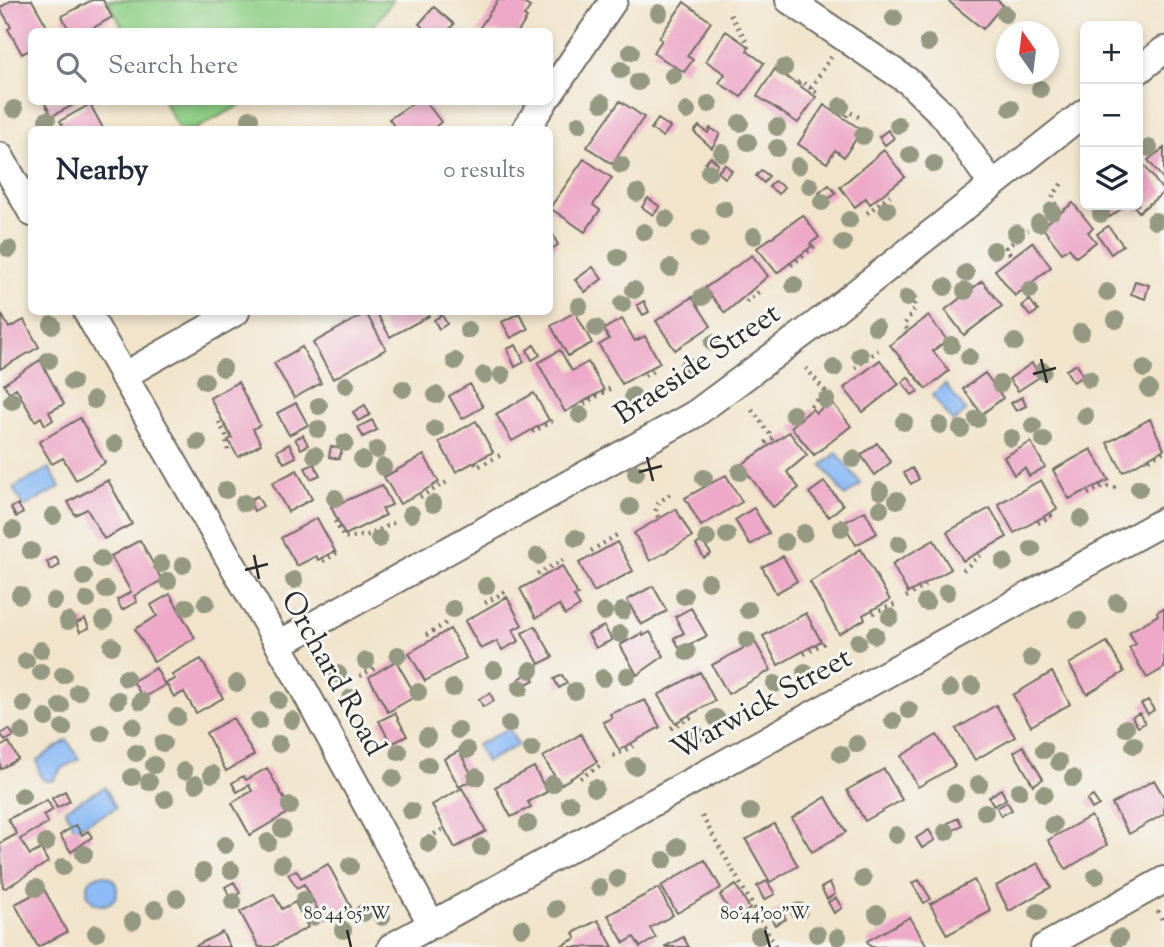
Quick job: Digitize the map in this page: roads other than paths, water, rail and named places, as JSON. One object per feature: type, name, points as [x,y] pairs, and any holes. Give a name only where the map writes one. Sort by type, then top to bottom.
[{"type":"street","points":[[553,89],[614,0]]},
{"type":"street","points":[[789,0],[908,81],[944,117],[992,184]]},
{"type":"street","points":[[1143,67],[1164,50]]},
{"type":"street","points":[[528,126],[542,105]]},
{"type":"street","name":"Braeside Street","points":[[279,644],[695,414],[824,318],[1080,116]]},
{"type":"street","points":[[0,156],[28,206]]},
{"type":"street","name":"Orchard Road","points":[[89,315],[279,644],[432,925]]},
{"type":"street","points":[[123,376],[231,315]]},
{"type":"street","name":"Warwick Street","points":[[391,947],[1164,521]]},
{"type":"street","points":[[1044,947],[1164,880]]},
{"type":"water","points":[[945,384],[966,411],[953,422],[932,395]]},
{"type":"water","points":[[837,453],[861,484],[845,496],[822,465]]},
{"type":"water","points":[[49,468],[60,487],[24,507],[13,488]]},
{"type":"water","points":[[509,728],[518,745],[486,762],[477,745]]},
{"type":"water","points":[[67,740],[79,759],[61,769],[53,781],[45,781],[40,776],[37,760]]},
{"type":"water","points":[[105,787],[116,808],[75,829],[65,809]]},
{"type":"water","points":[[102,875],[108,876],[116,884],[116,896],[108,904],[102,905],[96,904],[88,896],[87,890],[88,884],[96,876]]}]
